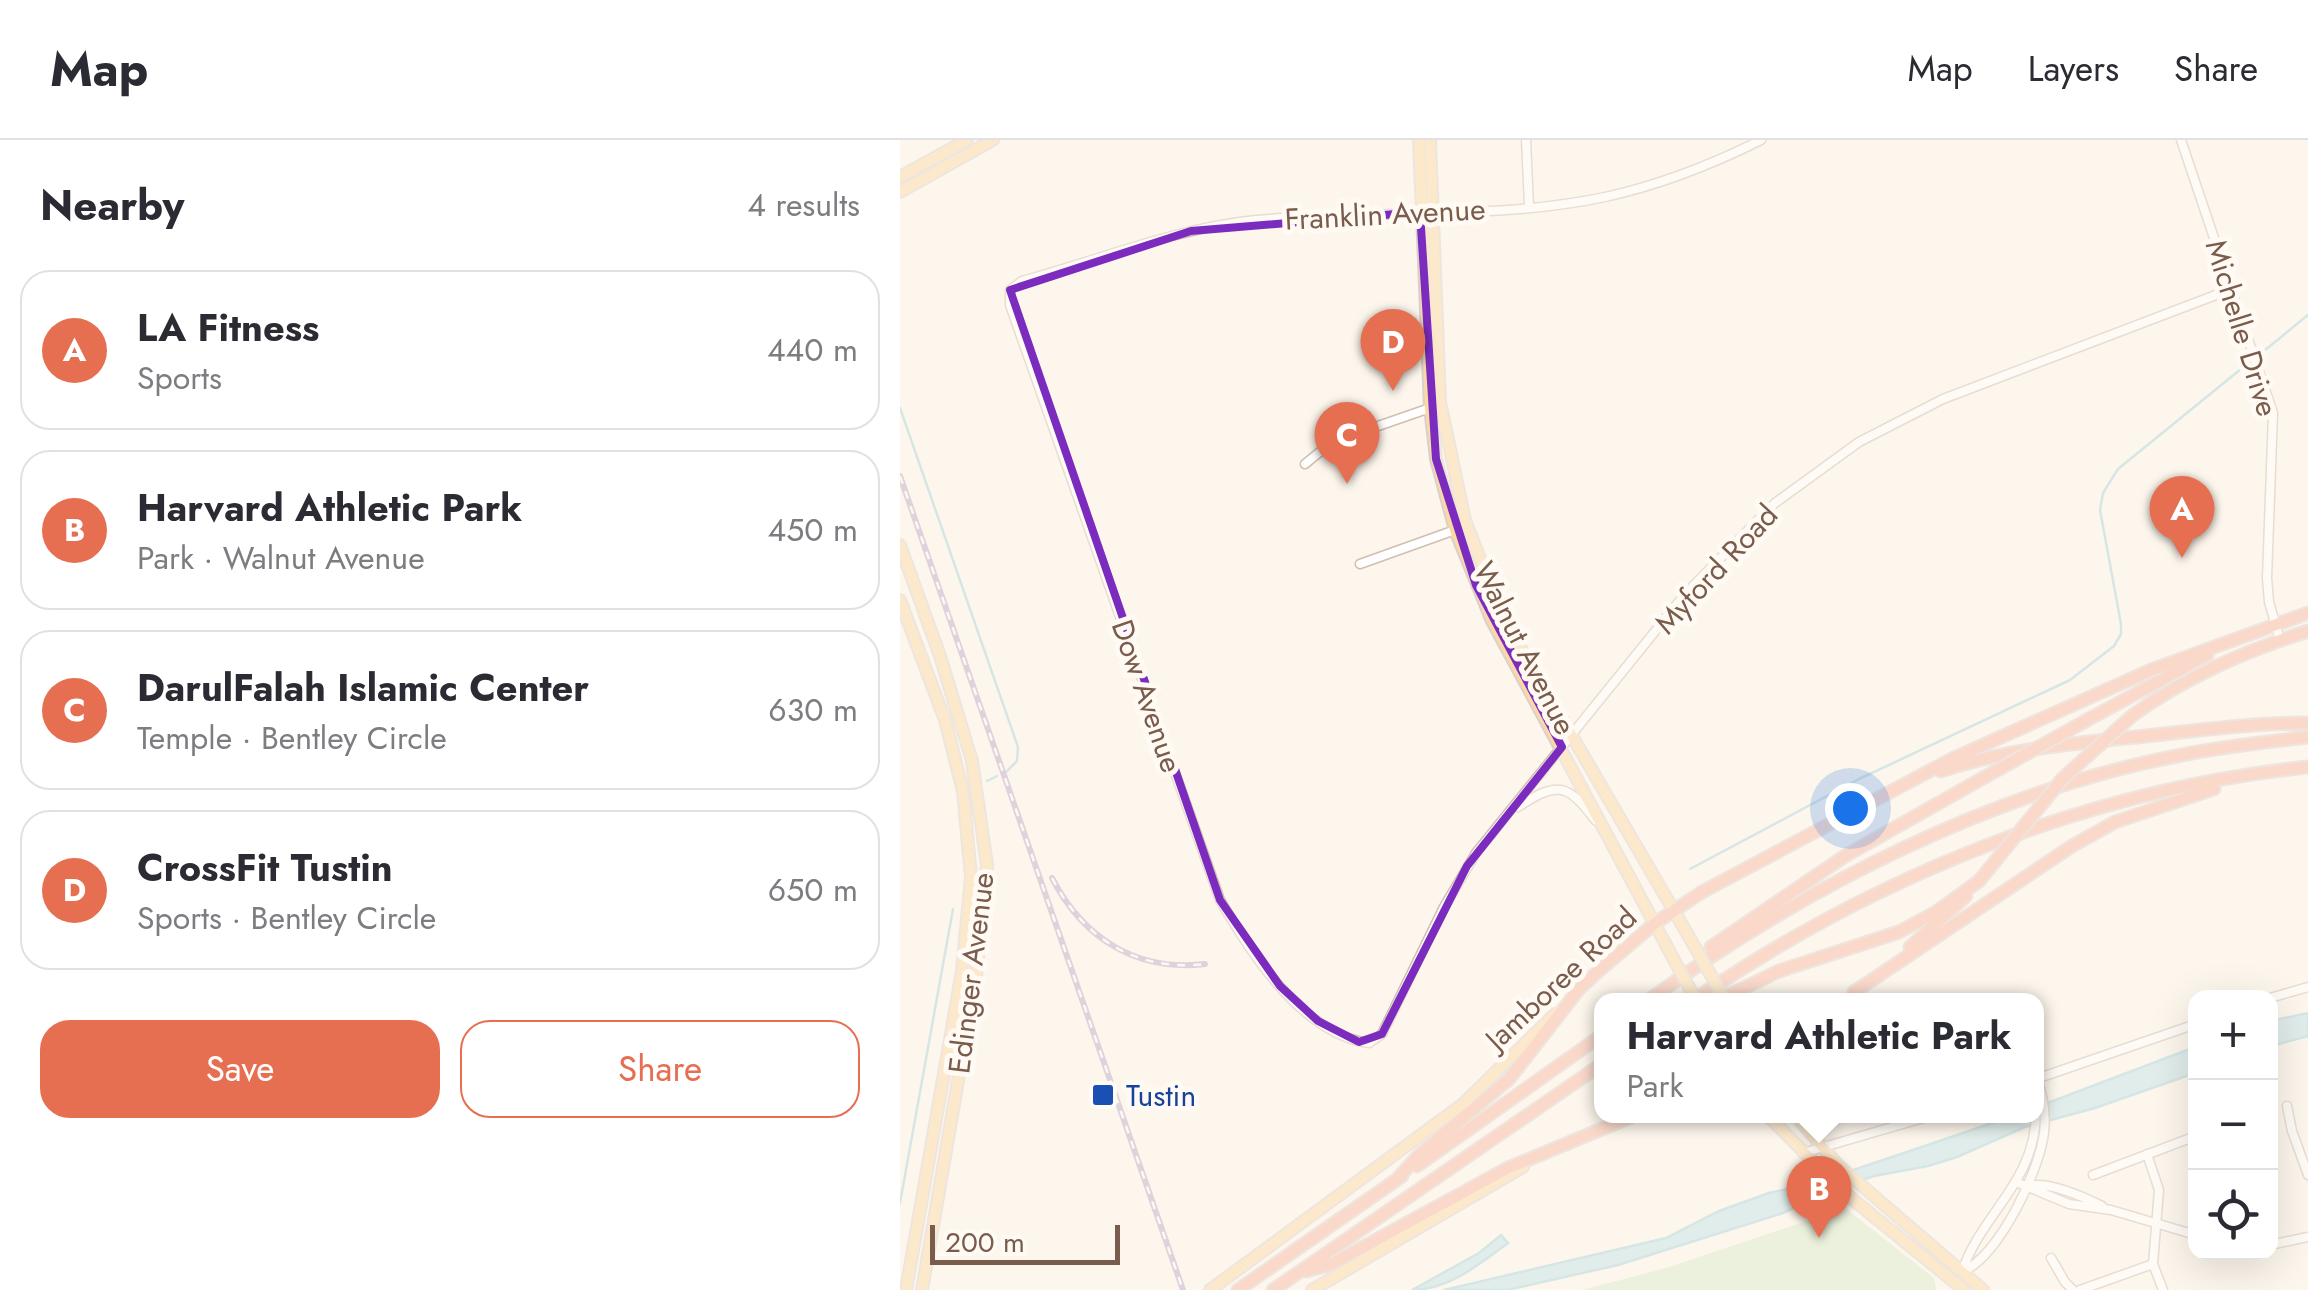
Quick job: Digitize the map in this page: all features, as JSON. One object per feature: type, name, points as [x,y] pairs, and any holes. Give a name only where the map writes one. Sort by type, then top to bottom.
[{"type":"highway","name":"Jamboree Road","points":[[1580,988],[1673,910],[1735,873],[1954,758],[2152,670],[2308,614]]},
{"type":"highway","points":[[1854,992],[1955,908],[2062,778],[2134,715],[2179,684],[2308,630]]},
{"type":"highway","points":[[1655,993],[1799,885],[2089,718],[2238,640]]},
{"type":"highway","points":[[1904,784],[1994,756],[2070,744],[2209,729],[2308,724]]},
{"type":"highway","points":[[1657,993],[1734,940],[1822,889],[1942,832],[2100,775],[2186,754],[2308,737]]},
{"type":"highway","points":[[1854,992],[2072,846],[2115,822],[2201,792],[2306,767]]},
{"type":"highway","points":[[1706,993],[1845,908],[1941,863],[2073,816],[2160,792],[2306,767]]},
{"type":"highway","points":[[1736,993],[1779,971],[1899,932],[1936,912],[1979,881]]},
{"type":"highway","points":[[1399,1178],[1418,1156],[1509,1079],[1580,988]]},
{"type":"highway","name":"Jamboree Road","points":[[1238,1290],[1594,1041]]},
{"type":"highway","points":[[1273,1290],[1594,1070]]},
{"type":"highway","points":[[1297,1274],[1332,1264],[1508,1168],[1616,1123]]},
{"type":"main road","points":[[900,178],[968,140]]},
{"type":"main road","points":[[900,192],[993,140]]},
{"type":"main road","name":"Walnut Avenue","points":[[1419,140],[1430,408],[1436,459],[1455,530],[1492,620],[1691,993]]},
{"type":"main road","name":"Walnut Avenue","points":[[1430,140],[1440,402],[1465,520],[1502,616],[1688,934],[1718,993]]},
{"type":"main road","name":"Edinger Avenue","points":[[900,545],[972,761],[986,865],[979,957],[922,1290]]},
{"type":"main road","name":"Edinger Avenue","points":[[900,600],[945,720],[962,790],[971,876],[962,971],[906,1290]]},
{"type":"main road","name":"Jamboree Road","points":[[1210,1290],[1463,1104],[1580,988]]},
{"type":"main road","points":[[944,1072],[959,1074]]},
{"type":"main road","points":[[1774,1123],[1845,1194],[1956,1287],[1962,1272]]},
{"type":"main road","points":[[1802,1123],[1839,1166],[1983,1290]]},
{"type":"main road","points":[[1312,1290],[1561,1146]]},
{"type":"street","points":[[1526,140],[1529,206]]},
{"type":"street","name":"Franklin Avenue","points":[[1010,290],[1022,281],[1140,243],[1254,220],[1529,206],[1595,198],[1662,182],[1761,140]]},
{"type":"street","name":"Michelle Drive","points":[[2181,140],[2274,413],[2267,564],[2269,602],[2280,640]]},
{"type":"street","name":"Dow Avenue","points":[[1010,290],[1010,305],[1220,900],[1244,942],[1290,996],[1318,1022],[1369,1043]]},
{"type":"street","name":"Myford Road","points":[[1369,1043],[1382,1034],[1468,866],[1686,593],[1775,504],[1859,442],[1896,421],[1978,383],[2230,290]]},
{"type":"street","points":[[1304,464],[1332,442],[1430,408]]},
{"type":"street","points":[[1360,564],[1455,530]]},
{"type":"street","points":[[1510,812],[1546,790],[1560,788],[1587,810],[1614,847]]},
{"type":"street","points":[[2278,996],[2308,987]]},
{"type":"street","points":[[2044,1077],[2188,1027]]},
{"type":"street","points":[[2287,1106],[2308,1176]]},
{"type":"street","points":[[1803,1154],[1906,1123]]},
{"type":"street","points":[[1962,1272],[2016,1182],[2040,1132],[2038,1123]]},
{"type":"street","points":[[1962,1272],[1976,1266],[2026,1187],[2038,1160],[2040,1123]]},
{"type":"street","points":[[2093,1175],[2188,1139]]},
{"type":"street","points":[[2147,1154],[2158,1190],[2153,1264],[2163,1290]]},
{"type":"street","points":[[2016,1182],[2072,1205],[2111,1210]]},
{"type":"street","points":[[2026,1187],[2035,1183],[2188,1232]]},
{"type":"street","points":[[2072,1205],[2074,1194]]},
{"type":"street","points":[[2278,1243],[2308,1237]]},
{"type":"street","points":[[2051,1258],[2065,1282],[2076,1290],[2153,1264]]},
{"type":"highlighted area","points":[[1420,212],[1436,459],[1476,585],[1562,747],[1467,866],[1382,1034],[1359,1042],[1318,1021],[1280,986],[1220,900],[1010,290],[1191,231]]},
{"type":"green space","points":[[1845,1208],[1934,1278],[1936,1290],[1582,1290],[1666,1268]]},
{"type":"water","points":[[2308,1013],[2308,1036],[2278,1044],[2278,1019]]},
{"type":"water","points":[[2188,1050],[2188,1075],[2044,1122],[2044,1104]]},
{"type":"water","points":[[1992,1123],[2040,1123],[1957,1157],[1874,1176],[1783,1213],[1618,1265],[1507,1290],[1444,1290],[1666,1238],[1719,1211],[1769,1193],[1815,1183]]},
{"type":"water","points":[[1501,1235],[1508,1243],[1475,1267],[1438,1286],[1412,1290],[1479,1253]]},
{"type":"waterway","points":[[2259,355],[2308,315]]},
{"type":"waterway","points":[[1690,869],[1859,779],[2070,680],[2114,646],[2121,634],[2121,624],[2100,510],[2103,493],[2118,469],[2252,360]]},
{"type":"waterway","points":[[900,408],[1018,747],[1017,761],[1006,772]]},
{"type":"waterway","points":[[987,781],[997,776]]},
{"type":"waterway","points":[[900,1203],[953,909]]},
{"type":"railway","points":[[900,476],[1183,1290]]},
{"type":"railway","points":[[1052,878],[1079,918],[1114,946],[1156,962],[1205,964]]},
{"type":"place","name":"CrossFit Tustin","points":[[1393,391]]},
{"type":"place","name":"DarulFalah Islamic Center","points":[[1347,484]]},
{"type":"place","name":"LA Fitness","points":[[2182,558]]},
{"type":"place","name":"Tustin","points":[[1103,1095]]},
{"type":"place","name":"Harvard Athletic Park","points":[[1819,1238]]}]
